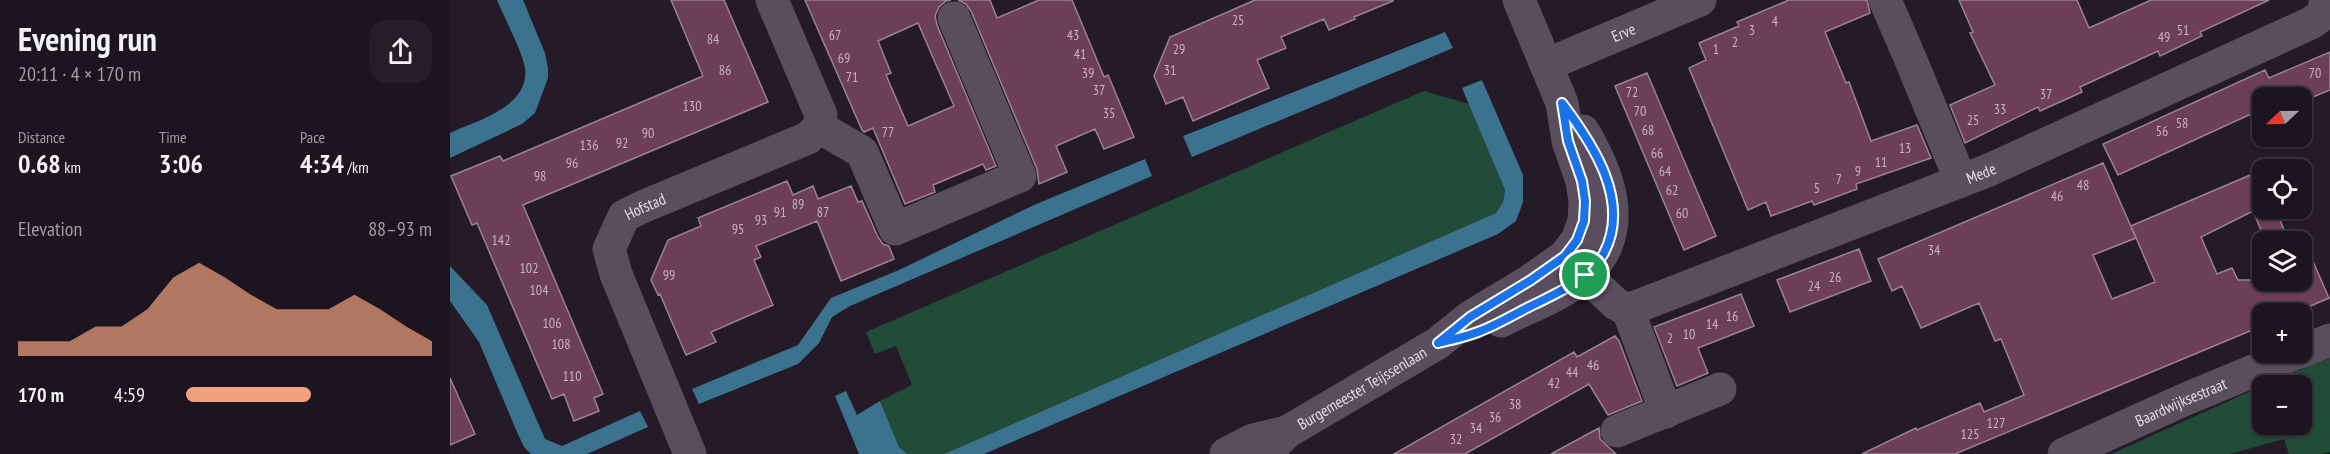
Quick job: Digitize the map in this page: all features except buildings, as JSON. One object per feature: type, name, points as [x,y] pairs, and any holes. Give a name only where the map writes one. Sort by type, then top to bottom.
[{"type":"street","points":[[772,0],[820,115],[819,127],[862,152],[895,229],[1020,176],[954,18]]},
{"type":"street","name":"Burgemeester Teijssenlaan","points":[[1226,454],[1253,440],[1276,443],[1438,343],[1478,332],[1571,286],[1575,265],[1604,254],[1612,227],[1613,202],[1604,173],[1585,134],[1562,103],[1519,0]]},
{"type":"street","name":"Erve","points":[[1546,65],[1700,0]]},
{"type":"street","points":[[1885,0],[1961,181]]},
{"type":"street","name":"Mede","points":[[1628,310],[1961,181],[2300,28],[2325,7]]},
{"type":"street","name":"Hofstad","points":[[688,446],[616,274],[609,249],[624,216],[808,138],[819,127]]},
{"type":"street","points":[[1575,265],[1616,304],[1628,310],[1666,412]]},
{"type":"street","name":"Baardwijksestraat","points":[[2312,347],[2330,340]]},
{"type":"street","name":"Baardwijksestraat","points":[[2064,454],[2188,398],[2273,363]]},
{"type":"street","points":[[1617,432],[1720,389]]},
{"type":"green space","points":[[1424,91],[1469,104],[1505,190],[1503,202],[1496,213],[944,454],[907,454],[899,447],[880,401],[912,385],[896,346],[875,354],[866,332]]},
{"type":"green space","points":[[2330,358],[2330,452],[2289,454],[2284,439],[2230,454],[2111,454],[2252,391],[2252,435],[2312,435],[2312,375],[2288,375]]},
{"type":"water","points":[[497,0],[523,0],[545,53],[548,78],[535,113],[522,124],[450,158],[450,133],[499,111],[519,93],[524,81],[524,61]]},
{"type":"water","points":[[1445,32],[1453,48],[1192,157],[1183,136]]},
{"type":"water","points":[[1482,80],[1523,175],[1523,202],[1516,221],[1498,234],[984,454],[944,454],[1496,213],[1503,202],[1505,190],[1462,88]]},
{"type":"water","points":[[1145,159],[1152,176],[850,306],[832,317],[819,343],[798,364],[699,404],[692,389],[798,345],[831,298],[899,270],[1034,205]]},
{"type":"water","points":[[450,266],[487,305],[545,439],[562,446],[640,411],[648,427],[587,454],[531,454],[524,447],[517,432],[479,342],[450,301]]},
{"type":"water","points":[[846,391],[857,415],[880,401],[899,447],[907,454],[859,454],[835,396]]},
{"type":"route","points":[[1562,103],[1585,134],[1604,173],[1613,202],[1612,227],[1604,254],[1585,275],[1571,286],[1478,332],[1438,343],[1470,317],[1531,280],[1565,256],[1577,240],[1584,221],[1585,201],[1582,181],[1568,141],[1562,103]]}]
